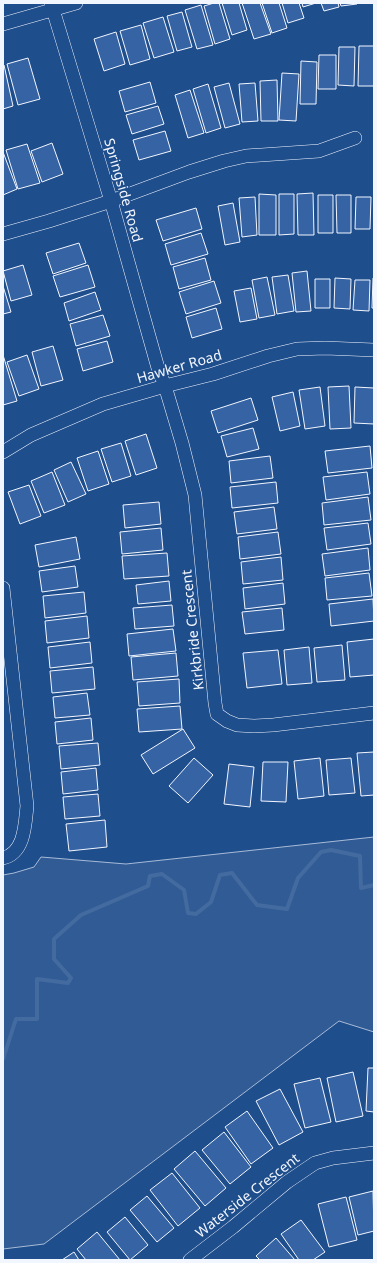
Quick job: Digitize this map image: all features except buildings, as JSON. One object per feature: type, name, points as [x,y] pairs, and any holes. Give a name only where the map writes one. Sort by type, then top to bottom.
[{"type":"street","points":[[3,24],[52,6],[76,3]]},
{"type":"street","name":"Springside Road","points":[[52,6],[111,201],[158,368],[165,386]]},
{"type":"street","points":[[3,234],[111,201],[189,172],[224,161],[246,156],[319,152],[355,138]]},
{"type":"street","name":"Hawker Road","points":[[3,452],[31,435],[103,404],[212,374],[268,356],[297,349],[325,348],[374,350]]},
{"type":"street","name":"Kirkbride Crescent","points":[[165,386],[182,443],[195,495],[217,714],[237,724],[254,726],[374,713]]},
{"type":"street","points":[[3,588],[27,806],[24,834],[20,844],[17,850],[9,856],[3,858]]},
{"type":"street","name":"Waterside Crescent","points":[[190,1260],[234,1227],[288,1182],[315,1163],[333,1158],[374,1153]]},
{"type":"shaded area","points":[[374,837],[374,1032],[339,1021],[44,1244],[3,1249],[3,875],[34,867],[41,857],[126,864]]},
{"type":"waterway","points":[[3,1059],[16,1019],[37,1019],[37,979],[68,983],[71,978],[54,959],[54,939],[81,915],[148,886],[150,876],[162,874],[184,890],[188,913],[196,914],[211,902],[220,875],[232,873],[257,905],[287,909],[298,878],[321,852],[331,850],[360,856],[361,888],[374,885]]}]
